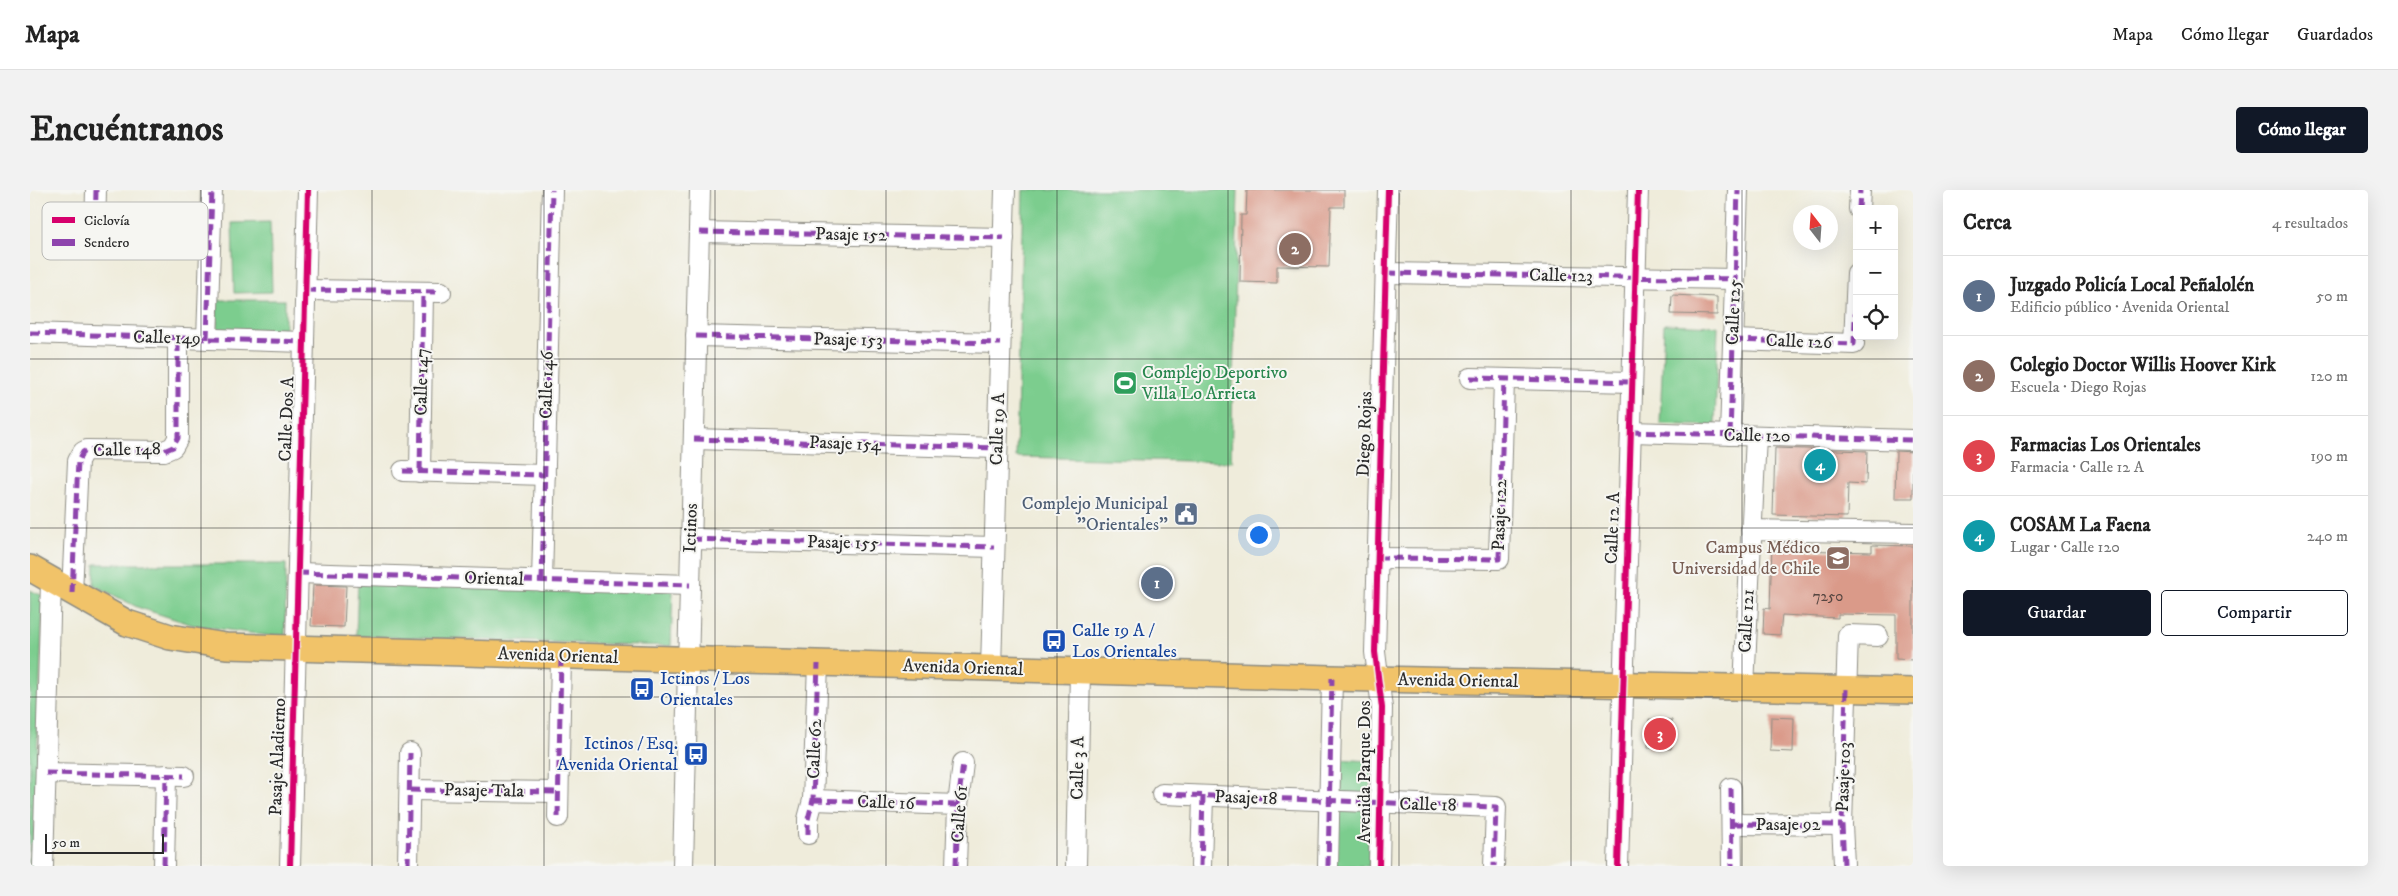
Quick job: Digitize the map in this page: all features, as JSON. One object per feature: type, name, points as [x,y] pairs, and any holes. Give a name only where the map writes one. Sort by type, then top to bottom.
[{"type":"main road","name":"Avenida Oriental","points":[[30,568],[127,623],[170,637],[226,646],[1332,678],[1913,691]]},
{"type":"street","points":[[207,338],[212,190]]},
{"type":"street","name":"Calle Dos A","points":[[296,649],[308,190]]},
{"type":"street","name":"Calle 146","points":[[542,581],[552,190]]},
{"type":"street","name":"Ictinos","points":[[683,866],[700,190]]},
{"type":"street","name":"Calle 19 A","points":[[990,668],[1005,190]]},
{"type":"street","name":"Diego Rojas","points":[[1378,679],[1375,652],[1380,406],[1388,190]]},
{"type":"street","name":"Calle 12 A","points":[[1618,866],[1638,190]]},
{"type":"street","name":"Calle 125","points":[[1730,435],[1738,190]]},
{"type":"street","points":[[1859,205],[1860,190]]},
{"type":"street","name":"Pasaje 152","points":[[699,232],[1004,238]]},
{"type":"street","name":"Calle 123","points":[[1386,273],[1735,279]]},
{"type":"street","name":"Calle 147","points":[[306,290],[432,292],[411,472],[545,475]]},
{"type":"street","name":"Calle 126","points":[[1733,340],[1854,344],[1856,295]]},
{"type":"street","name":"Calle 149","points":[[30,333],[304,342]]},
{"type":"street","name":"Pasaje 153","points":[[696,336],[1000,343]]},
{"type":"street","name":"Calle 148","points":[[62,587],[78,460],[83,452],[88,450],[164,451],[176,443],[178,438],[178,339]]},
{"type":"street","points":[[1470,378],[1632,382]]},
{"type":"street","name":"Pasaje 122","points":[[1377,558],[1499,559],[1504,379]]},
{"type":"street","name":"Calle 120","points":[[1631,432],[1913,440]]},
{"type":"street","name":"Calle 121","points":[[1744,687],[1756,436]]},
{"type":"street","name":"Pasaje 154","points":[[694,439],[997,448]]},
{"type":"street","points":[[1751,530],[1913,533]]},
{"type":"street","name":"Pasaje 155","points":[[691,539],[994,547]]},
{"type":"street","name":"Oriental","points":[[298,573],[690,586]]},
{"type":"street","points":[[43,866],[46,773],[62,587]]},
{"type":"street","name":"Pasaje 103","points":[[1844,864],[1842,825],[1848,635],[1878,636]]},
{"type":"street","name":"Pasaje Aladierno","points":[[290,866],[296,649]]},
{"type":"street","points":[[558,817],[561,656]]},
{"type":"street","name":"Calle 62","points":[[808,834],[808,819],[813,800],[818,664]]},
{"type":"street","name":"Calle 3 A","points":[[1076,866],[1080,671]]},
{"type":"street","name":"Avenida Parque Dos","points":[[1328,866],[1332,678]]},
{"type":"street","name":"Avenida Parque Dos","points":[[1378,679],[1382,708],[1379,866]]},
{"type":"street","points":[[408,866],[410,753]]},
{"type":"street","name":"Calle 61","points":[[956,866],[958,806],[963,763]]},
{"type":"street","points":[[46,773],[175,776],[164,866]]},
{"type":"street","points":[[1731,788],[1730,808],[1733,824],[1732,866]]},
{"type":"street","name":"Pasaje Tala","points":[[410,790],[558,792]]},
{"type":"street","name":"Pasaje 18","points":[[1162,794],[1329,801]]},
{"type":"street","points":[[1201,866],[1204,796]]},
{"type":"street","name":"Calle 16","points":[[813,800],[958,806]]},
{"type":"street","name":"Calle 18","points":[[1329,801],[1496,807],[1494,866]]},
{"type":"street","name":"Pasaje 92","points":[[1733,824],[1842,825]]},
{"type":"green space","name":"Complejo Deportivo Villa Lo Arrieta","points":[[1023,190],[1238,190],[1231,462],[1016,457]]},
{"type":"green space","points":[[270,222],[272,292],[234,293],[232,223]]},
{"type":"green space","points":[[217,300],[285,300],[285,330],[217,330]]},
{"type":"green space","points":[[1664,324],[1718,326],[1715,426],[1660,424]]},
{"type":"green space","points":[[95,564],[286,564],[285,638],[193,625],[137,607],[94,585]]},
{"type":"green space","points":[[358,580],[673,590],[671,646],[356,636]]},
{"type":"green space","points":[[30,590],[43,596],[33,866],[30,866]]},
{"type":"green space","points":[[1336,759],[1371,761],[1369,866],[1333,866]]},
{"type":"building","points":[[1247,190],[1344,190],[1344,207],[1331,207],[1329,267],[1277,266],[1277,283],[1240,282],[1241,215],[1246,215]]},
{"type":"building","points":[[1672,295],[1717,297],[1717,315],[1671,314]]},
{"type":"building","points":[[1775,448],[1867,451],[1866,484],[1848,483],[1847,517],[1773,515]]},
{"type":"building","points":[[1896,451],[1913,452],[1913,498],[1895,498]]},
{"type":"building","points":[[1772,542],[1797,543],[1797,550],[1872,552],[1872,545],[1913,546],[1913,660],[1896,659],[1896,615],[1838,614],[1838,618],[1782,615],[1780,635],[1763,634],[1764,608],[1770,609]]},
{"type":"building","points":[[313,585],[346,586],[344,627],[311,626]]},
{"type":"building","points":[[1771,717],[1794,718],[1793,752],[1770,751]]},
{"type":"building","points":[[1649,719],[1672,720],[1671,749],[1648,748]]},
{"type":"marked path","points":[[96,190],[96,202]]},
{"type":"marked path","points":[[207,339],[212,190]]},
{"type":"marked path","points":[[542,581],[552,190]]},
{"type":"marked path","points":[[1730,435],[1738,190]]},
{"type":"marked path","points":[[1859,205],[1860,190]]},
{"type":"marked path","points":[[699,232],[1004,238]]},
{"type":"marked path","points":[[1387,273],[1735,279]]},
{"type":"marked path","points":[[306,290],[441,292]]},
{"type":"marked path","points":[[420,472],[423,292]]},
{"type":"marked path","points":[[1733,340],[1854,344],[1856,295]]},
{"type":"marked path","points":[[30,333],[304,342]]},
{"type":"marked path","points":[[696,336],[1000,343]]},
{"type":"marked path","points":[[72,593],[78,461],[83,452],[87,450],[164,451],[173,447],[178,438],[178,339]]},
{"type":"marked path","points":[[1470,378],[1632,382]]},
{"type":"marked path","points":[[1377,558],[1499,559],[1504,379]]},
{"type":"marked path","points":[[1631,432],[1913,440]]},
{"type":"marked path","points":[[694,439],[997,448]]},
{"type":"marked path","points":[[403,471],[545,475]]},
{"type":"marked path","points":[[691,539],[994,547]]},
{"type":"marked path","points":[[298,573],[690,585]]},
{"type":"marked path","points":[[558,817],[561,656]]},
{"type":"marked path","points":[[808,834],[808,819],[813,800],[818,664]]},
{"type":"marked path","points":[[1328,866],[1332,678]]},
{"type":"marked path","points":[[1844,864],[1842,825],[1846,689]]},
{"type":"marked path","points":[[408,866],[410,753]]},
{"type":"marked path","points":[[956,866],[958,805],[963,763]]},
{"type":"marked path","points":[[46,773],[184,776]]},
{"type":"marked path","points":[[164,866],[166,775]]},
{"type":"marked path","points":[[1731,788],[1732,866]]},
{"type":"marked path","points":[[410,790],[558,792]]},
{"type":"marked path","points":[[1162,794],[1496,807],[1494,866]]},
{"type":"marked path","points":[[1201,866],[1203,796]]},
{"type":"marked path","points":[[813,800],[958,805]]},
{"type":"marked path","points":[[1733,824],[1842,825]]},
{"type":"cycle path","points":[[290,866],[308,190]]},
{"type":"cycle path","points":[[1379,866],[1382,708],[1375,652],[1388,190]]},
{"type":"cycle path","points":[[1618,866],[1638,190]]},
{"type":"place","name":"Colegio Doctor Willis Hoover Kirk","points":[[1295,249]]},
{"type":"place","name":"Complejo Deportivo Villa Lo Arrieta","points":[[1125,383]]},
{"type":"place","name":"COSAM La Faena","points":[[1820,465]]},
{"type":"place","name":"Complejo Municipal \"Orientales\"","points":[[1186,514]]},
{"type":"place","name":"Campus Médico Universidad de Chile","points":[[1838,558]]},
{"type":"place","name":"Juzgado Policía Local Peñalolén","points":[[1157,583]]},
{"type":"place","name":"Calle 19 A / Los Orientales","points":[[1054,641]]},
{"type":"place","name":"Ictinos / Los Orientales","points":[[642,689]]},
{"type":"place","name":"Farmacias Los Orientales","points":[[1660,734]]},
{"type":"place","name":"Ictinos / Esq. Avenida Oriental","points":[[696,754]]}]
